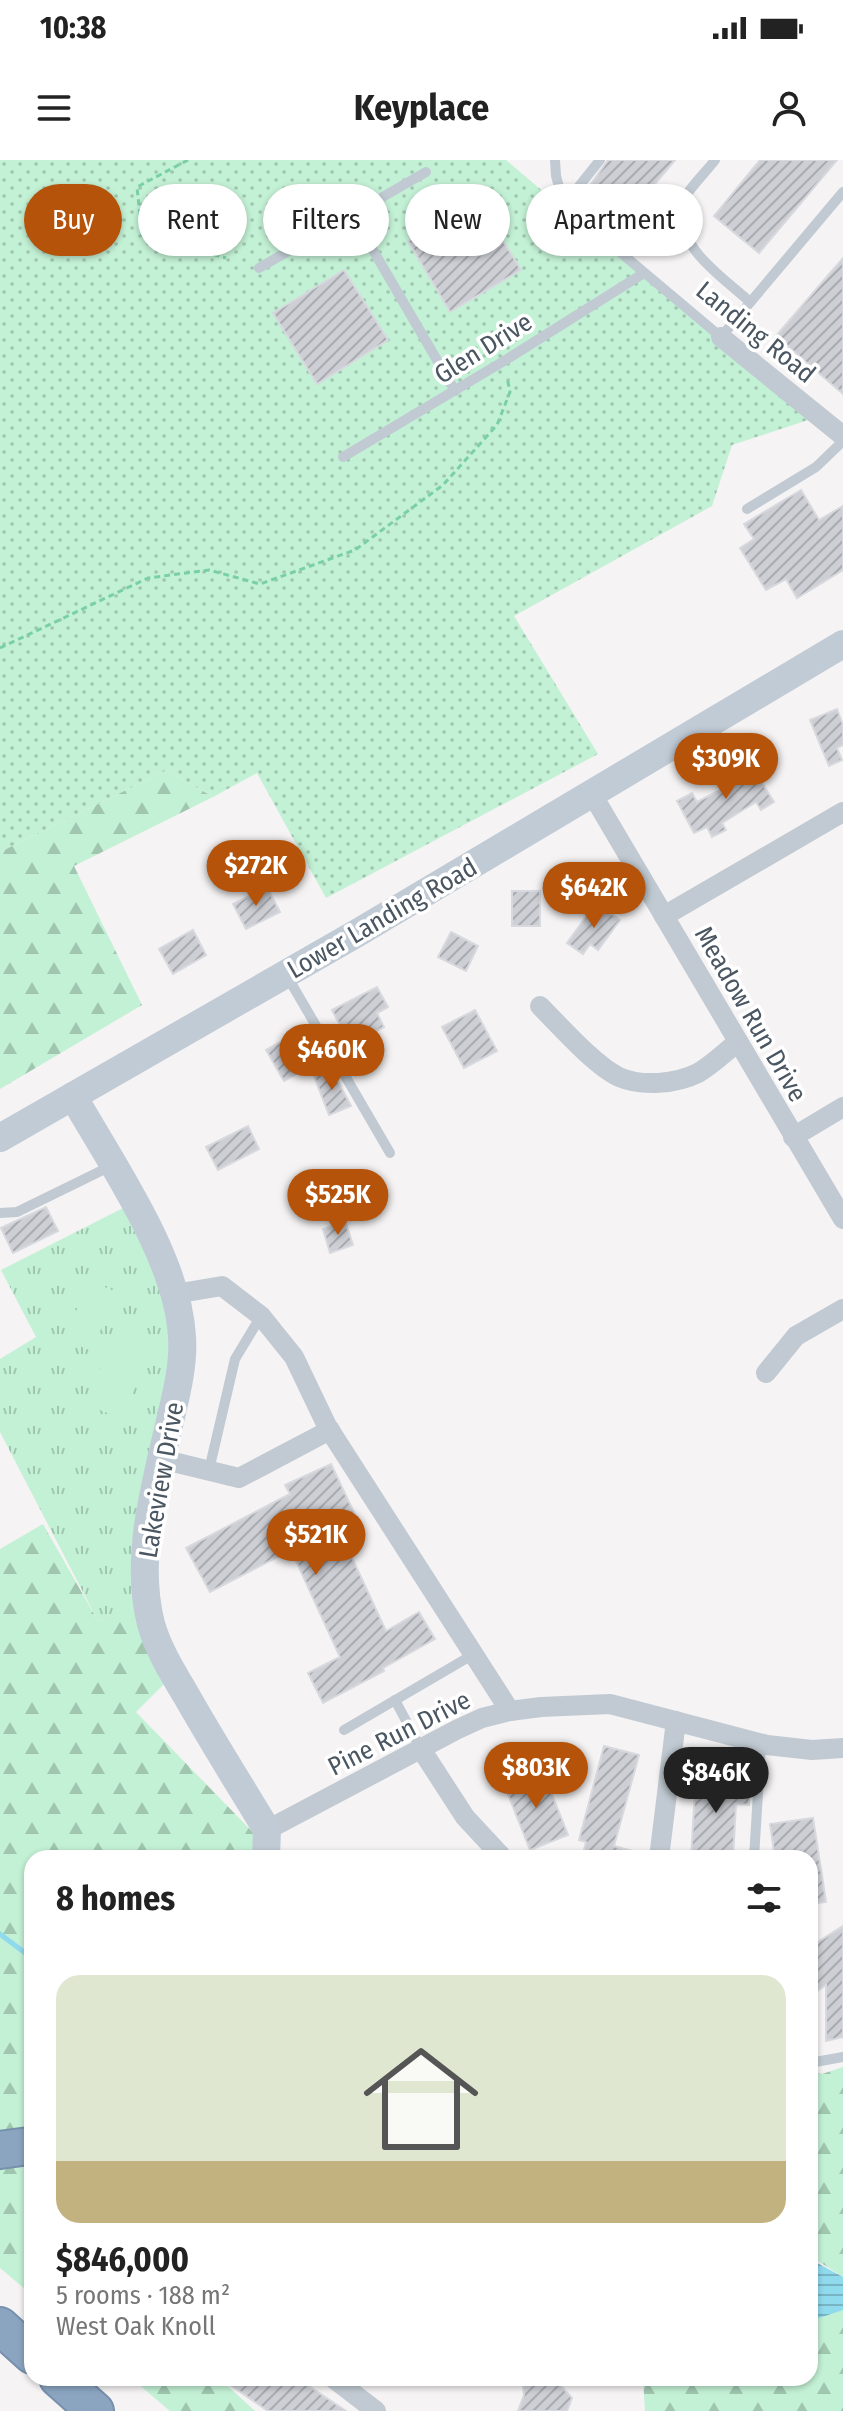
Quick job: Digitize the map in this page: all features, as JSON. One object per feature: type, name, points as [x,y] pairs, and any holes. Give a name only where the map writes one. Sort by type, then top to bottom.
[{"type":"highway","points":[[0,2326],[24,2348]]},
{"type":"highway","points":[[67,2386],[95,2411]]},
{"type":"main road","name":"Lower Landing Road","points":[[0,1138],[286,975],[843,644]]},
{"type":"main road","name":"Lakeview Drive","points":[[73,1096],[161,1256],[175,1294],[182,1338],[177,1390],[145,1546],[151,1625],[166,1661],[266,1844]]},
{"type":"street","name":"Landing Road","points":[[721,337],[843,439]]},
{"type":"street","name":"Meadow Run Drive","points":[[592,794],[843,1219]]},
{"type":"street","points":[[664,916],[843,812]]},
{"type":"street","points":[[540,1006],[603,1066],[619,1077],[643,1082],[679,1081],[701,1071],[738,1042]]},
{"type":"street","points":[[793,1137],[843,1107]]},
{"type":"street","points":[[175,1294],[222,1286],[261,1316],[294,1357],[330,1430],[510,1711]]},
{"type":"street","points":[[766,1373],[796,1336],[843,1309]]},
{"type":"street","points":[[161,1459],[239,1478],[330,1430]]},
{"type":"street","name":"Pine Run Drive","points":[[266,1844],[421,1749],[482,1718],[510,1711],[610,1704],[761,1744],[812,1750],[843,1748]]},
{"type":"street","points":[[660,1850],[676,1721]]},
{"type":"street","points":[[421,1749],[465,1817],[496,1850]]},
{"type":"street","points":[[343,2386],[376,2411]]},
{"type":"lane","points":[[555,160],[558,184]]},
{"type":"lane","points":[[581,184],[600,160]]},
{"type":"lane","points":[[715,160],[682,202],[683,228],[694,251],[750,302]]},
{"type":"lane","points":[[389,193],[426,172]]},
{"type":"lane","points":[[721,337],[843,192]]},
{"type":"lane","points":[[259,268],[280,256]]},
{"type":"lane","points":[[376,256],[455,391]]},
{"type":"lane","name":"Landing Road","points":[[624,256],[721,337]]},
{"type":"lane","name":"Glen Drive","points":[[343,457],[644,273]]},
{"type":"lane","points":[[747,509],[816,467],[843,439]]},
{"type":"lane","points":[[286,975],[390,1153]]},
{"type":"lane","points":[[0,1213],[17,1212],[112,1165]]},
{"type":"lane","points":[[209,1470],[235,1359],[261,1316]]},
{"type":"lane","points":[[344,1730],[474,1654]]},
{"type":"lane","points":[[395,1700],[421,1749]]},
{"type":"lane","points":[[754,1850],[761,1744]]},
{"type":"lane","points":[[818,2062],[843,2057]]},
{"type":"path","points":[[188,160],[137,187],[142,235],[226,258]]},
{"type":"path","points":[[0,648],[148,578],[209,570],[260,584],[355,550],[443,485],[497,425],[510,392],[504,361]]},
{"type":"green space","points":[[0,160],[506,160],[534,184],[526,184],[526,256],[619,256],[811,419],[732,445],[712,506],[514,616],[598,754],[326,898],[257,773],[213,797],[167,770],[0,852]]},
{"type":"green space","points":[[167,770],[213,797],[74,866],[142,1005],[0,1089],[0,852]]},
{"type":"green space","points":[[123,1208],[175,1294],[148,1594],[98,1621],[0,1432],[0,1359],[36,1337],[1,1270]]},
{"type":"green space","points":[[89,1280],[116,1292],[92,1351],[64,1340]]},
{"type":"green space","points":[[114,1333],[151,1348],[122,1419],[85,1404]]},
{"type":"green space","points":[[43,1524],[98,1621],[149,1593],[171,1677],[136,1712],[270,1850],[24,1850],[24,2288],[0,2268],[0,1549]]},
{"type":"green space","points":[[843,2067],[843,2277],[818,2261],[818,2073]]},
{"type":"green space","points":[[843,2292],[843,2411],[645,2411],[643,2386],[818,2386],[818,2303]]},
{"type":"green space","points":[[140,2386],[228,2386],[255,2411],[170,2411]]},
{"type":"water","points":[[818,2263],[843,2277],[843,2310],[818,2318]]},
{"type":"building","points":[[608,160],[675,160],[655,184],[591,184]]},
{"type":"building","points":[[760,160],[837,160],[759,253],[714,216]]},
{"type":"building","points":[[510,252],[521,270],[450,312],[417,256],[510,256]]},
{"type":"building","points":[[843,258],[843,394],[776,336]]},
{"type":"building","points":[[344,270],[388,340],[317,384],[273,313]]},
{"type":"building","points":[[801,490],[819,520],[843,506],[843,570],[797,598],[786,579],[766,590],[740,548],[754,539],[744,524]]},
{"type":"building","points":[[837,709],[843,725],[843,745],[837,748],[842,760],[829,766],[810,720]]},
{"type":"building","points":[[749,762],[774,802],[761,810],[756,802],[722,823],[726,830],[712,837],[707,827],[694,833],[677,801],[692,793],[697,802],[728,786],[723,778]]},
{"type":"building","points":[[265,844],[277,860],[262,871],[250,855]]},
{"type":"building","points":[[267,887],[280,912],[246,929],[233,904]]},
{"type":"building","points":[[512,891],[540,891],[540,926],[512,926]]},
{"type":"building","points":[[596,903],[620,920],[598,950],[590,944],[583,954],[567,943]]},
{"type":"building","points":[[193,930],[206,955],[173,974],[159,949]]},
{"type":"building","points":[[451,932],[478,946],[466,971],[438,957]]},
{"type":"building","points":[[377,987],[388,1007],[377,1013],[384,1027],[361,1039],[357,1031],[346,1037],[332,1010]]},
{"type":"building","points":[[475,1010],[497,1051],[464,1068],[442,1027]]},
{"type":"building","points":[[293,1035],[311,1066],[284,1081],[266,1050]]},
{"type":"building","points":[[332,1070],[351,1106],[329,1115],[314,1076]]},
{"type":"building","points":[[248,1126],[259,1149],[218,1170],[206,1147]]},
{"type":"building","points":[[46,1207],[58,1231],[13,1253],[1,1228]]},
{"type":"building","points":[[345,1221],[353,1245],[330,1253],[323,1229]]},
{"type":"building","points":[[331,1464],[359,1523],[340,1532],[386,1631],[419,1612],[435,1639],[383,1668],[384,1671],[323,1703],[308,1673],[340,1657],[291,1550],[210,1592],[186,1548],[290,1494],[285,1485]]},
{"type":"building","points":[[604,1746],[639,1755],[614,1846],[629,1850],[584,1850],[586,1842],[579,1840]]},
{"type":"building","points":[[542,1769],[568,1835],[530,1850],[504,1784]]},
{"type":"building","points":[[696,1774],[740,1776],[739,1788],[750,1789],[749,1805],[736,1804],[733,1850],[691,1850]]},
{"type":"building","points":[[813,1818],[818,1850],[774,1850],[770,1824]]},
{"type":"building","points":[[818,1850],[826,1902],[818,1903]]},
{"type":"building","points":[[843,1926],[843,2037],[826,2041],[826,1985],[818,1990],[818,1942]]},
{"type":"building","points":[[232,2386],[309,2386],[346,2411],[268,2411]]},
{"type":"building","points":[[523,2386],[562,2386],[572,2398],[567,2411],[518,2411],[524,2395]]},
{"type":"waterway","points":[[0,1934],[24,1952]]}]
